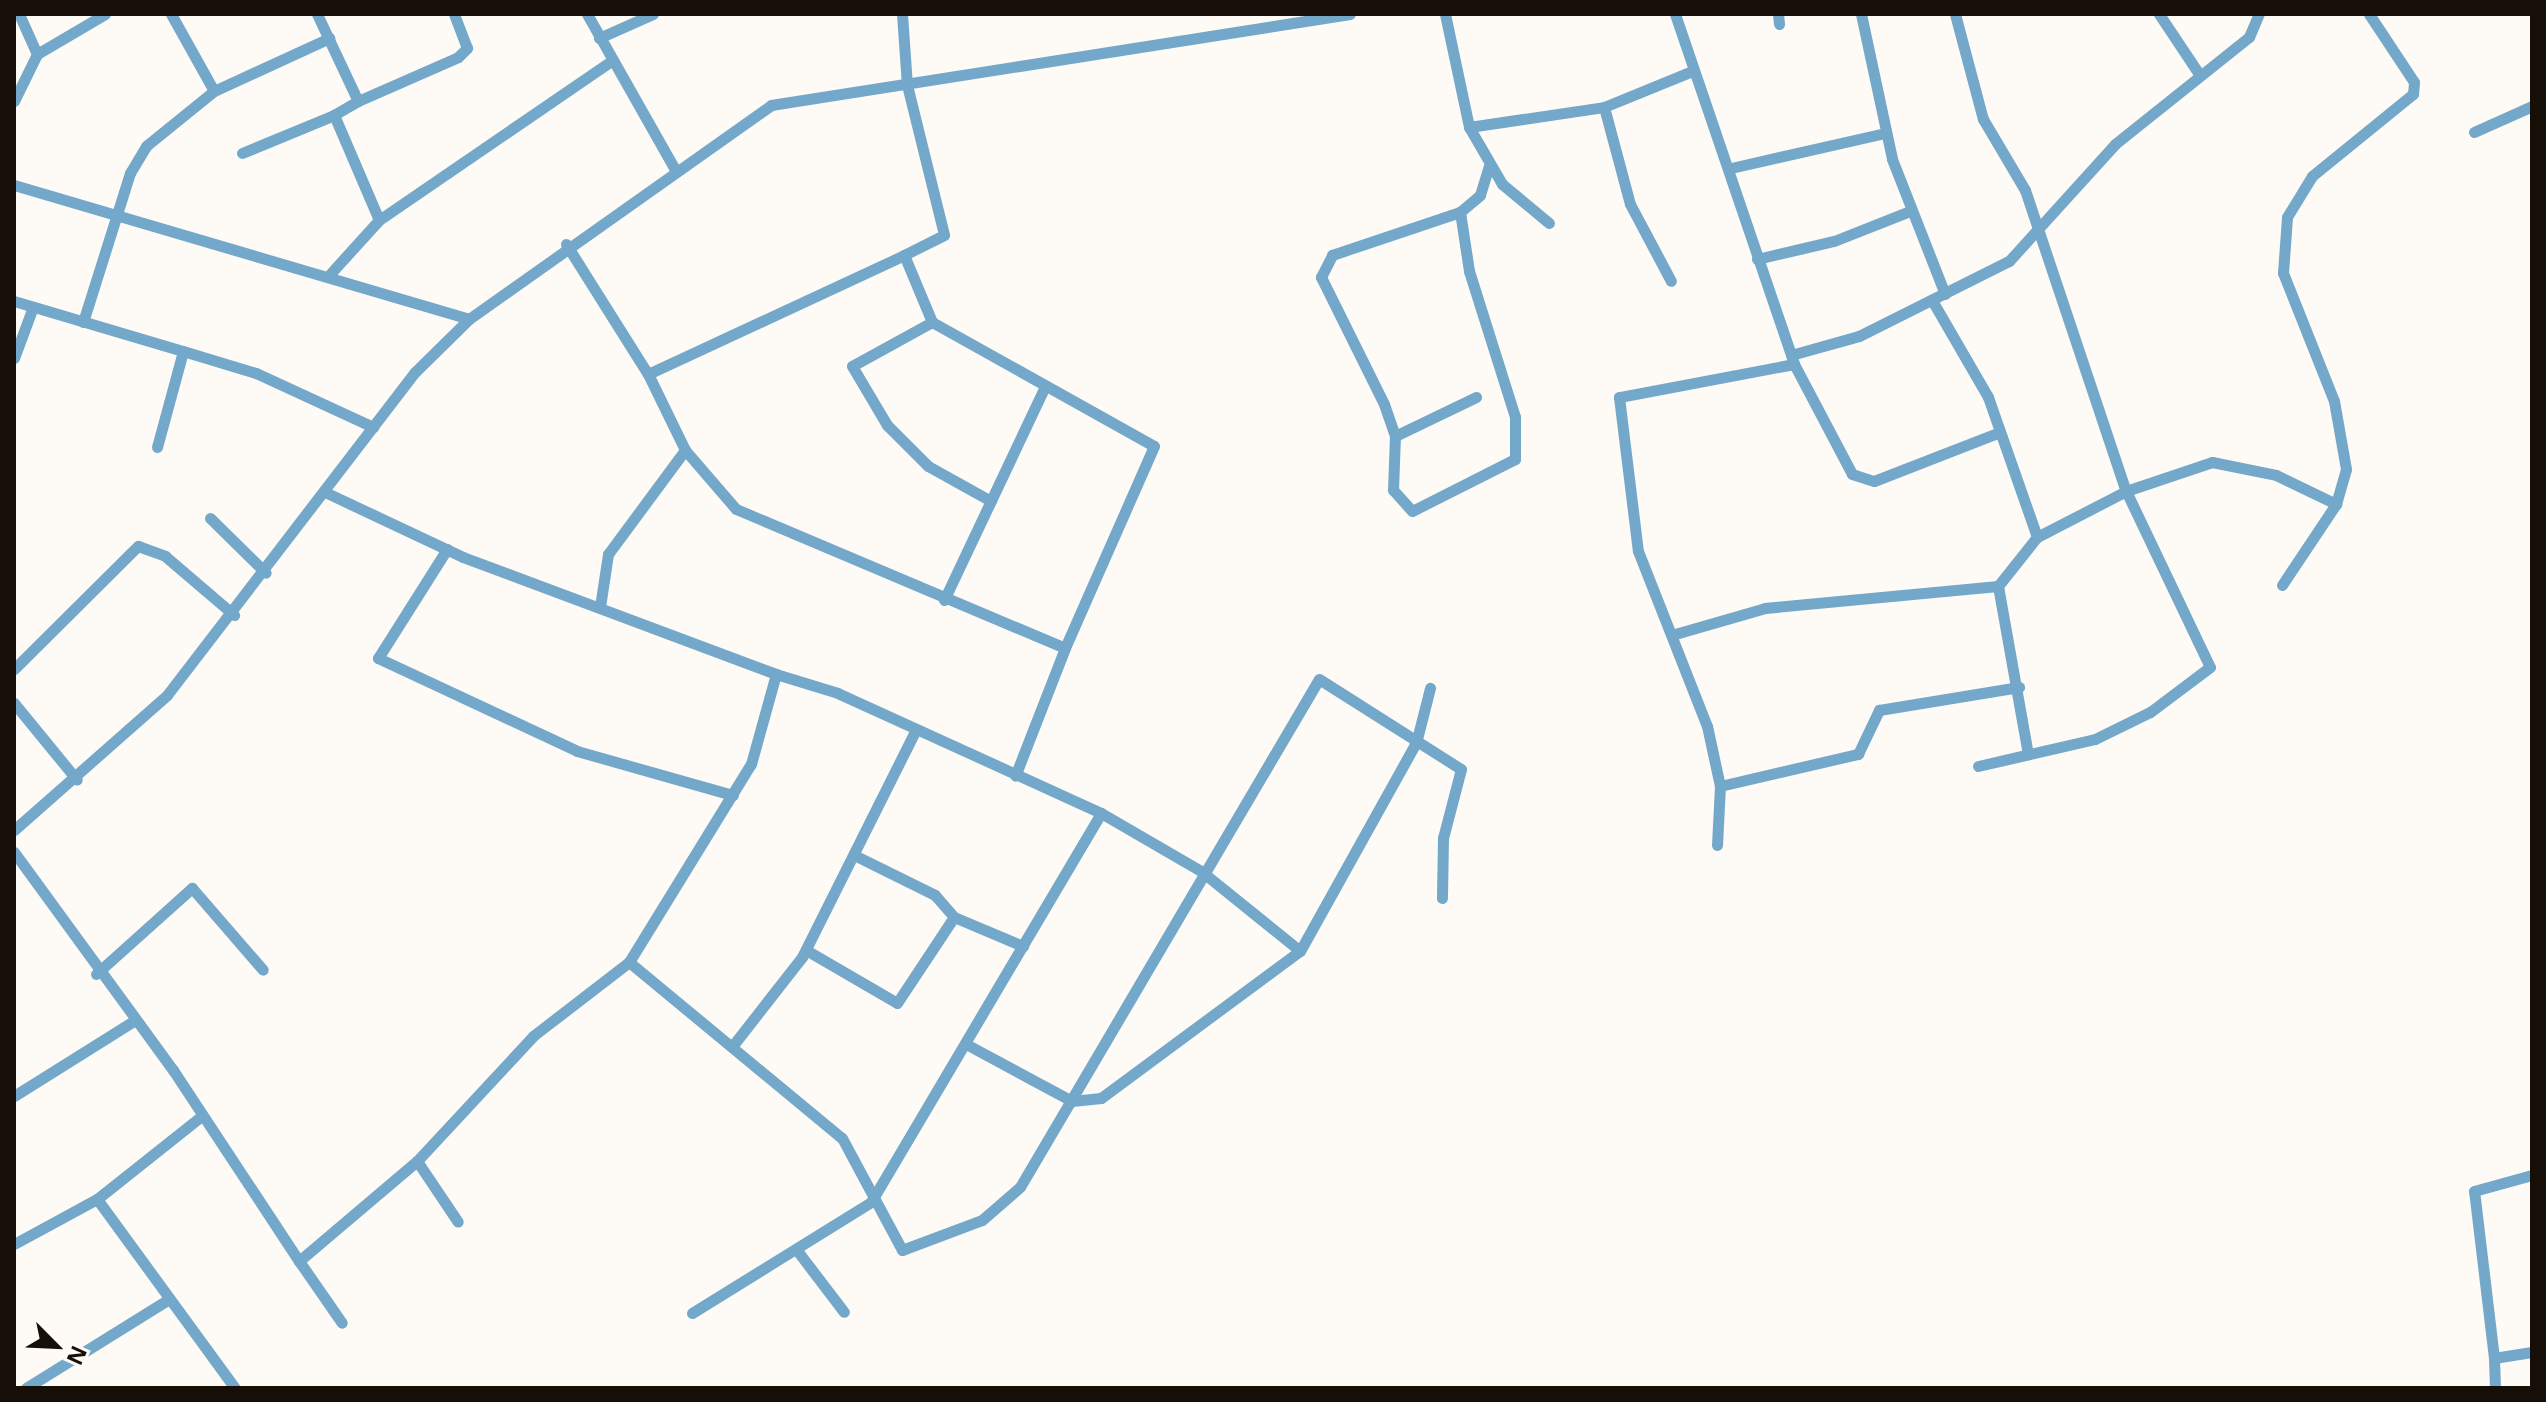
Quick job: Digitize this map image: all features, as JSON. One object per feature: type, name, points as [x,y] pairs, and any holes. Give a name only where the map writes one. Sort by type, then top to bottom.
[{"type":"street","points":[[19,14],[37,54]]},
{"type":"street","points":[[14,101],[37,54],[105,14]]},
{"type":"street","points":[[171,14],[214,91]]},
{"type":"street","points":[[317,14],[358,101]]},
{"type":"street","points":[[242,153],[334,115],[358,101],[458,57],[467,48],[454,14]]},
{"type":"street","points":[[587,14],[674,168]]},
{"type":"street","points":[[599,38],[653,14]]},
{"type":"street","points":[[648,374],[944,235],[907,85],[902,14]]},
{"type":"street","points":[[14,830],[77,780],[167,695],[234,615],[373,427],[469,319],[566,244],[771,105],[1350,14]]},
{"type":"street","points":[[1445,14],[1469,127],[1489,166],[1549,223]]},
{"type":"street","points":[[1675,14],[1692,71],[1731,168],[1757,259],[1792,359],[1823,427],[1862,482],[1995,434]]},
{"type":"street","points":[[1861,14],[1885,133],[1910,211],[1945,294]]},
{"type":"street","points":[[1955,14],[1983,119],[2025,190],[2035,238],[2126,491],[2210,667],[2150,712],[2095,739],[1978,766]]},
{"type":"street","points":[[2159,14],[2199,74]]},
{"type":"street","points":[[1717,845],[1720,786],[1675,634],[1638,551],[1619,397],[1792,359],[1859,336],[1933,302],[2009,261],[2035,238],[2115,144],[2249,37],[2259,14]]},
{"type":"street","points":[[2282,585],[2336,504],[2345,442],[2283,273],[2282,242],[2292,200],[2312,176],[2413,94],[2414,82],[2369,14]]},
{"type":"street","points":[[83,322],[116,213],[146,146],[214,91],[329,38]]},
{"type":"street","points":[[330,274],[379,220],[611,61]]},
{"type":"street","points":[[1469,127],[1604,107],[1692,71]]},
{"type":"street","points":[[2474,132],[2532,106]]},
{"type":"street","points":[[1604,107],[1630,204],[1671,281]]},
{"type":"street","points":[[334,115],[379,220]]},
{"type":"street","points":[[1731,168],[1885,133]]},
{"type":"street","points":[[1460,212],[1469,271],[1515,417],[1515,459],[1412,511],[1399,502],[1389,475],[1395,436],[1322,286],[1323,268],[1332,255],[1460,212],[1476,201],[1489,166]]},
{"type":"street","points":[[14,185],[330,274],[469,319]]},
{"type":"street","points":[[1757,259],[1834,241],[1910,211]]},
{"type":"street","points":[[566,244],[648,374],[685,450],[736,509],[944,600],[1065,648]]},
{"type":"street","points":[[904,255],[932,322],[1154,446],[1065,648],[1015,776]]},
{"type":"street","points":[[14,301],[256,373],[373,427]]},
{"type":"street","points":[[1933,302],[1988,397],[1995,434],[2037,537]]},
{"type":"street","points":[[14,358],[33,307]]},
{"type":"street","points":[[932,322],[852,366],[887,425],[928,466],[991,501]]},
{"type":"street","points":[[157,447],[183,351]]},
{"type":"street","points":[[944,600],[1045,386]]},
{"type":"street","points":[[1395,436],[1476,397]]},
{"type":"street","points":[[600,607],[608,554],[685,450]]},
{"type":"street","points":[[1675,634],[1765,608],[1998,586],[2037,537],[2126,491],[2212,462],[2276,475],[2336,504]]},
{"type":"street","points":[[327,493],[447,549],[776,674],[838,693],[914,733],[1101,813],[1201,871],[1300,951]]},
{"type":"street","points":[[210,518],[266,573]]},
{"type":"street","points":[[14,669],[138,546],[165,556],[234,615]]},
{"type":"street","points":[[447,549],[378,658],[577,751],[733,795]]},
{"type":"street","points":[[1998,586],[2019,687],[2028,754]]},
{"type":"street","points":[[299,1261],[417,1161],[533,1036],[629,962],[751,764],[776,674]]},
{"type":"street","points":[[629,962],[734,1044],[842,1138],[871,1202],[902,1250],[982,1220],[1020,1187],[1201,871],[1319,679],[1461,769],[1443,838],[1442,898]]},
{"type":"street","points":[[1720,786],[1866,751],[1866,725],[1879,710],[2019,687]]},
{"type":"street","points":[[966,1044],[1072,1101],[1101,1098],[1300,951],[1416,743],[1430,688]]},
{"type":"street","points":[[14,703],[77,780]]},
{"type":"street","points":[[734,1044],[806,950],[914,733]]},
{"type":"street","points":[[692,1313],[799,1253],[871,1202],[1101,813]]},
{"type":"street","points":[[14,852],[96,974],[135,1020],[199,1118],[342,1323]]},
{"type":"street","points":[[854,855],[935,895],[954,917],[1023,946]]},
{"type":"street","points":[[96,974],[192,888],[263,970]]},
{"type":"street","points":[[806,950],[897,1003],[954,917]]},
{"type":"street","points":[[14,1096],[135,1020]]},
{"type":"street","points":[[14,1244],[97,1199],[199,1118]]},
{"type":"street","points":[[417,1161],[458,1222]]},
{"type":"street","points":[[2495,1388],[2474,1191],[2532,1175]]},
{"type":"street","points":[[97,1199],[235,1388]]},
{"type":"street","points":[[799,1253],[844,1312]]},
{"type":"street","points":[[26,1388],[169,1299]]},
{"type":"street","points":[[2494,1358],[2532,1352]]}]
